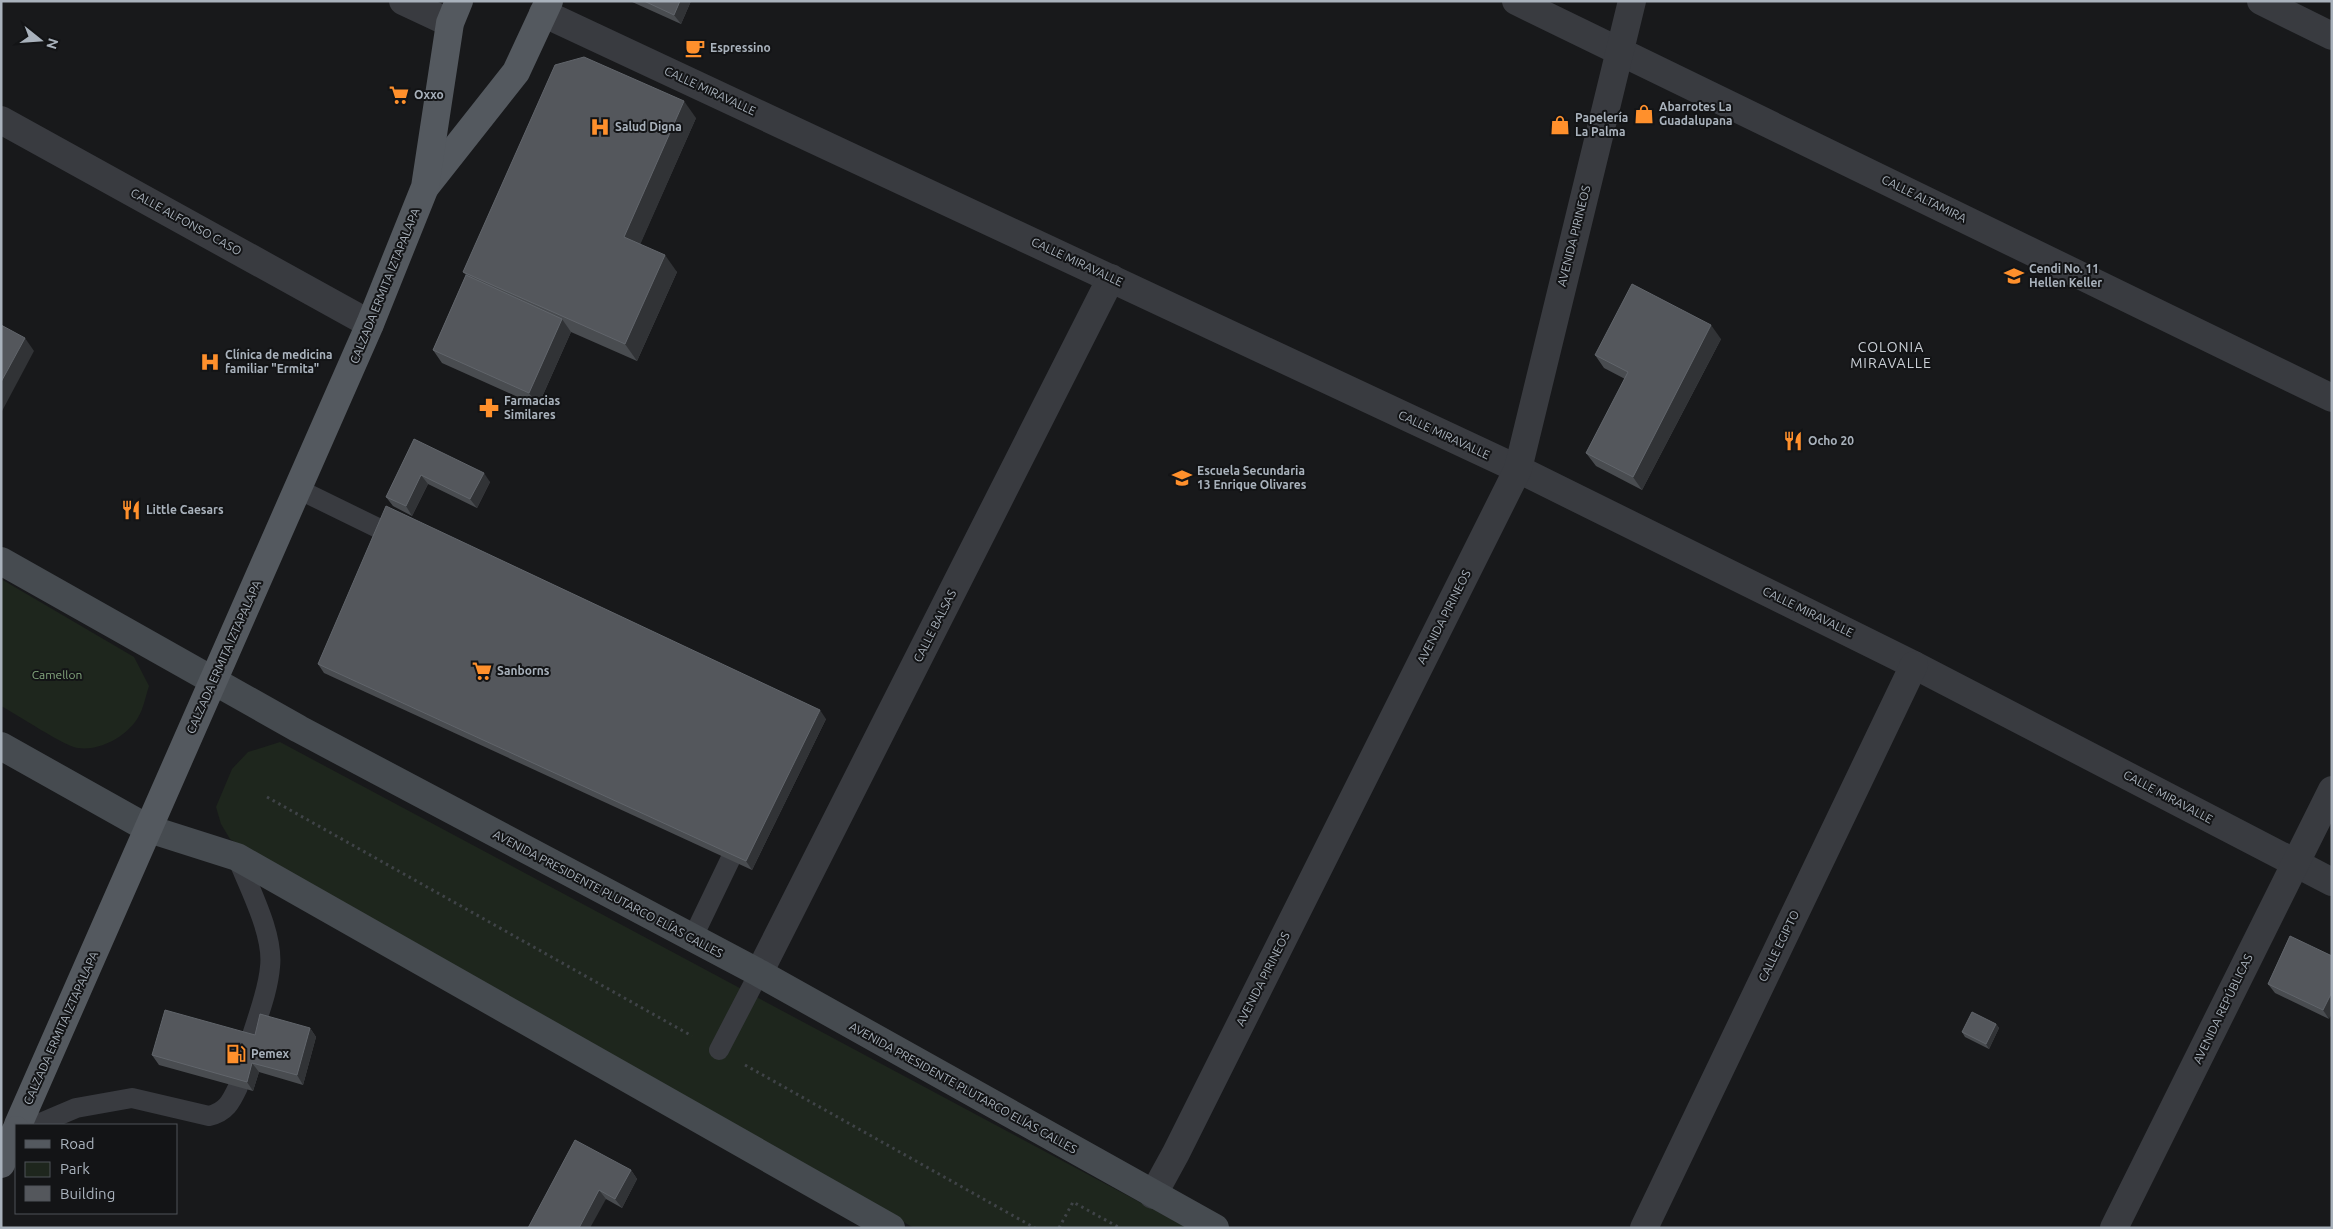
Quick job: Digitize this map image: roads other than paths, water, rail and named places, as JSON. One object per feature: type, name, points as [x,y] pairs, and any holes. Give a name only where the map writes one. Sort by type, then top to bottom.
[{"type":"main road","name":"CALZADA ERMITA IZTAPALAPA","points":[[425,188],[516,72],[546,7]]},
{"type":"main road","name":"CALZADA ERMITA IZTAPALAPA","points":[[23,1124],[149,829],[370,324],[425,188],[454,12]]},
{"type":"main road","name":"AVENIDA PRESIDENTE PLUTARCO ELÍAS CALLES","points":[[1,561],[214,681],[759,974],[1215,1228]]},
{"type":"main road","points":[[1,746],[149,829],[237,857],[891,1228]]},
{"type":"main road","name":"CALZADA ERMITA IZTAPALAPA","points":[[1,1164],[15,1139]]},
{"type":"street","points":[[403,1],[454,12]]},
{"type":"street","name":"CALLE ALTAMIRA","points":[[1516,1],[2332,398]]},
{"type":"street","name":"AVENIDA PIRINEOS","points":[[1153,1195],[1176,1153],[1518,469],[1632,1]]},
{"type":"street","points":[[2261,1],[2332,36]]},
{"type":"street","name":"CALLE MIRAVALLE","points":[[546,7],[1111,278],[1518,469],[1914,665],[2332,882]]},
{"type":"street","name":"CALLE ALFONSO CASO","points":[[1,120],[370,324]]},
{"type":"street","name":"CALLE BALSAS","points":[[759,974],[1111,278]]},
{"type":"street","name":"CALLE EGIPTO","points":[[1644,1228],[1914,665]]},
{"type":"street","name":"AVENIDA REPÚBLICAS","points":[[2114,1228],[2332,790]]},
{"type":"lane","points":[[298,489],[386,532]]},
{"type":"lane","points":[[237,857],[266,931],[270,950],[270,967],[250,1042]]},
{"type":"lane","points":[[692,939],[730,860]]},
{"type":"lane","points":[[718,1050],[759,974]]},
{"type":"lane","points":[[35,1124],[76,1108],[132,1098],[209,1116],[221,1113],[230,1104],[238,1087]]},
{"type":"place","name":"Espressino","points":[[695,48]]},
{"type":"place","name":"Oxxo","points":[[399,95]]},
{"type":"place","name":"Abarrotes La Guadalupana","points":[[1644,114]]},
{"type":"place","name":"Papelería La Palma","points":[[1560,125]]},
{"type":"place","name":"Salud Digna","points":[[600,127]]},
{"type":"place","name":"Cendi No. 11 Hellen Keller","points":[[2014,276]]},
{"type":"place","name":"Clínica de medicina familiar \"Ermita\"","points":[[210,362]]},
{"type":"place","name":"Farmacias Similares","points":[[489,408]]},
{"type":"place","name":"Ocho 20","points":[[1793,441]]},
{"type":"place","name":"Escuela Secundaria 13 Enrique Olivares","points":[[1182,478]]},
{"type":"place","name":"Little Caesars","points":[[131,510]]},
{"type":"place","name":"Sanborns","points":[[482,671]]},
{"type":"place","name":"Pemex","points":[[236,1054]]},
{"type":"district","name":"COLONIA MIRAVALLE","points":[[1891,356]]},
{"type":"park label","name":"Camellon","points":[[57,675]]}]
